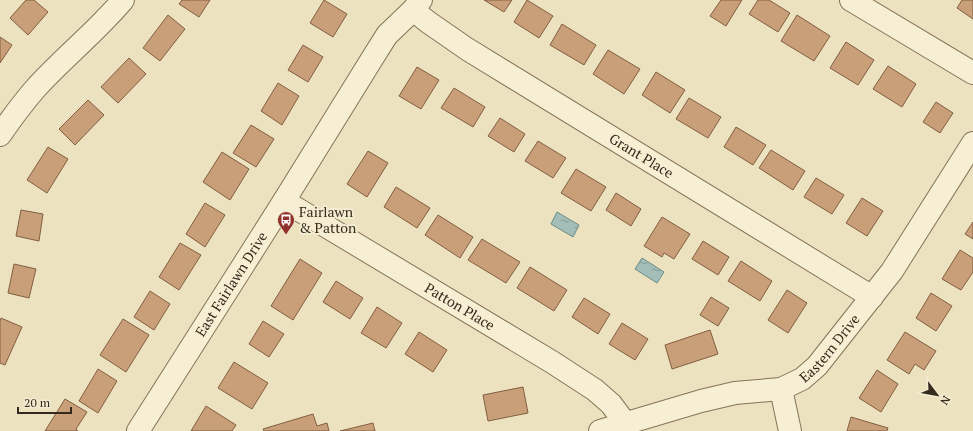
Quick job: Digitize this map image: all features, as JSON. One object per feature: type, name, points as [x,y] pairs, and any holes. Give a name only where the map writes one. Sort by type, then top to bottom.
[{"type":"street","points":[[0,135],[36,88],[109,16],[123,0]]},
{"type":"street","points":[[851,0],[973,73]]},
{"type":"street","name":"East Fairlawn Drive","points":[[138,431],[284,201],[374,54],[387,35],[417,5]]},
{"type":"street","name":"Grant Place","points":[[417,5],[428,22],[467,49],[872,297]]},
{"type":"street","name":"Eastern Drive","points":[[600,431],[702,401],[735,393],[781,389],[802,379],[817,366],[892,271],[973,143]]},
{"type":"street","name":"Patton Place","points":[[284,201],[552,362],[595,390],[611,404],[626,424]]},
{"type":"street","points":[[781,389],[790,431]]},
{"type":"water","points":[[557,212],[579,225],[573,237],[551,224]]},
{"type":"water","points":[[642,258],[664,272],[657,283],[635,269]]},
{"type":"building","points":[[26,0],[34,0],[48,12],[28,35],[10,18]]},
{"type":"building","points":[[182,0],[210,0],[199,17],[179,4]]},
{"type":"building","points":[[324,0],[347,14],[333,37],[310,23]]},
{"type":"building","points":[[484,0],[512,0],[504,12]]},
{"type":"building","points":[[527,0],[553,16],[539,38],[514,22]]},
{"type":"building","points":[[721,0],[742,0],[726,26],[710,16]]},
{"type":"building","points":[[758,0],[769,0],[790,13],[778,32],[749,14]]},
{"type":"building","points":[[962,0],[973,0],[973,19],[957,8]]},
{"type":"building","points":[[168,15],[185,29],[160,61],[143,48]]},
{"type":"building","points":[[797,15],[830,36],[814,61],[781,41]]},
{"type":"building","points":[[562,24],[596,45],[584,65],[550,45]]},
{"type":"building","points":[[0,37],[12,45],[0,63]]},
{"type":"building","points":[[846,42],[874,60],[858,85],[830,68]]},
{"type":"building","points":[[303,45],[323,57],[308,82],[288,70]]},
{"type":"building","points":[[608,50],[640,69],[624,94],[593,74]]},
{"type":"building","points":[[129,58],[146,74],[118,103],[101,87]]},
{"type":"building","points":[[888,66],[916,84],[902,107],[873,89]]},
{"type":"building","points":[[417,67],[439,80],[421,109],[399,96]]},
{"type":"building","points":[[656,72],[685,90],[670,113],[642,95]]},
{"type":"building","points":[[278,83],[299,96],[282,125],[261,111]]},
{"type":"building","points":[[454,88],[485,107],[473,127],[441,108]]},
{"type":"building","points":[[689,98],[721,117],[708,138],[676,119]]},
{"type":"building","points":[[88,100],[104,115],[75,145],[59,129]]},
{"type":"building","points":[[936,102],[953,113],[940,133],[923,122]]},
{"type":"building","points":[[500,118],[525,134],[514,152],[488,136]]},
{"type":"building","points":[[251,125],[274,139],[256,167],[233,153]]},
{"type":"building","points":[[736,127],[766,145],[753,165],[724,147]]},
{"type":"building","points":[[538,141],[566,158],[553,178],[525,161]]},
{"type":"building","points":[[48,147],[68,159],[47,193],[27,180]]},
{"type":"building","points":[[771,150],[805,171],[793,190],[759,168]]},
{"type":"building","points":[[368,151],[388,163],[367,197],[347,184]]},
{"type":"building","points":[[222,152],[249,169],[230,200],[203,182]]},
{"type":"building","points":[[576,169],[606,187],[591,211],[561,193]]},
{"type":"building","points":[[816,178],[844,195],[832,214],[804,197]]},
{"type":"building","points":[[396,187],[430,208],[417,228],[384,207]]},
{"type":"building","points":[[616,193],[641,209],[631,226],[606,210]]},
{"type":"building","points":[[862,198],[883,211],[867,236],[846,223]]},
{"type":"building","points":[[205,203],[225,215],[205,247],[186,234]]},
{"type":"building","points":[[21,210],[43,214],[39,241],[16,236]]},
{"type":"building","points":[[438,215],[473,237],[460,258],[425,235]]},
{"type":"building","points":[[662,217],[690,234],[674,259],[664,253],[662,257],[644,246]]},
{"type":"building","points":[[973,222],[973,239],[965,234]]},
{"type":"building","points":[[482,239],[520,262],[506,283],[468,260]]},
{"type":"building","points":[[703,241],[729,257],[718,275],[692,259]]},
{"type":"building","points":[[180,243],[201,255],[179,290],[159,277]]},
{"type":"building","points":[[960,250],[973,258],[973,272],[961,290],[942,279]]},
{"type":"building","points":[[300,259],[322,273],[293,320],[271,306]]},
{"type":"building","points":[[741,261],[772,281],[760,301],[728,281]]},
{"type":"building","points":[[14,264],[36,269],[29,298],[8,293]]},
{"type":"building","points":[[530,267],[567,290],[554,311],[517,288]]},
{"type":"building","points":[[336,281],[363,298],[350,319],[323,302]]},
{"type":"building","points":[[787,290],[807,303],[788,333],[768,320]]},
{"type":"building","points":[[150,291],[170,304],[154,330],[134,317]]},
{"type":"building","points":[[931,293],[952,306],[936,331],[916,318]]},
{"type":"building","points":[[711,297],[729,308],[718,326],[700,315]]},
{"type":"building","points":[[584,298],[610,314],[598,334],[572,317]]},
{"type":"building","points":[[377,307],[402,323],[386,348],[361,333]]},
{"type":"building","points":[[1,318],[22,327],[5,365],[0,363]]},
{"type":"building","points":[[123,319],[149,335],[126,372],[100,355]]},
{"type":"building","points":[[263,321],[284,334],[269,357],[249,344]]},
{"type":"building","points":[[622,323],[648,339],[635,360],[609,344]]},
{"type":"building","points":[[710,330],[718,354],[672,369],[665,345]]},
{"type":"building","points":[[419,332],[447,350],[433,372],[405,354]]},
{"type":"building","points":[[905,332],[936,351],[924,370],[915,364],[909,374],[887,360]]},
{"type":"building","points":[[234,362],[268,383],[252,409],[218,388]]},
{"type":"building","points":[[98,369],[117,381],[98,413],[79,401]]},
{"type":"building","points":[[877,370],[898,384],[881,412],[859,398]]},
{"type":"building","points":[[523,387],[528,413],[488,421],[483,395]]},
{"type":"building","points":[[65,399],[87,412],[76,429],[78,431],[45,431]]},
{"type":"building","points":[[206,406],[236,425],[232,431],[191,431]]},
{"type":"building","points":[[313,414],[317,426],[327,423],[329,431],[264,431],[263,429]]},
{"type":"building","points":[[851,417],[888,428],[887,431],[847,431]]},
{"type":"building","points":[[373,423],[375,431],[340,431]]},
{"type":"place","name":"Fairlawn & Patton","points":[[286,235]]}]
